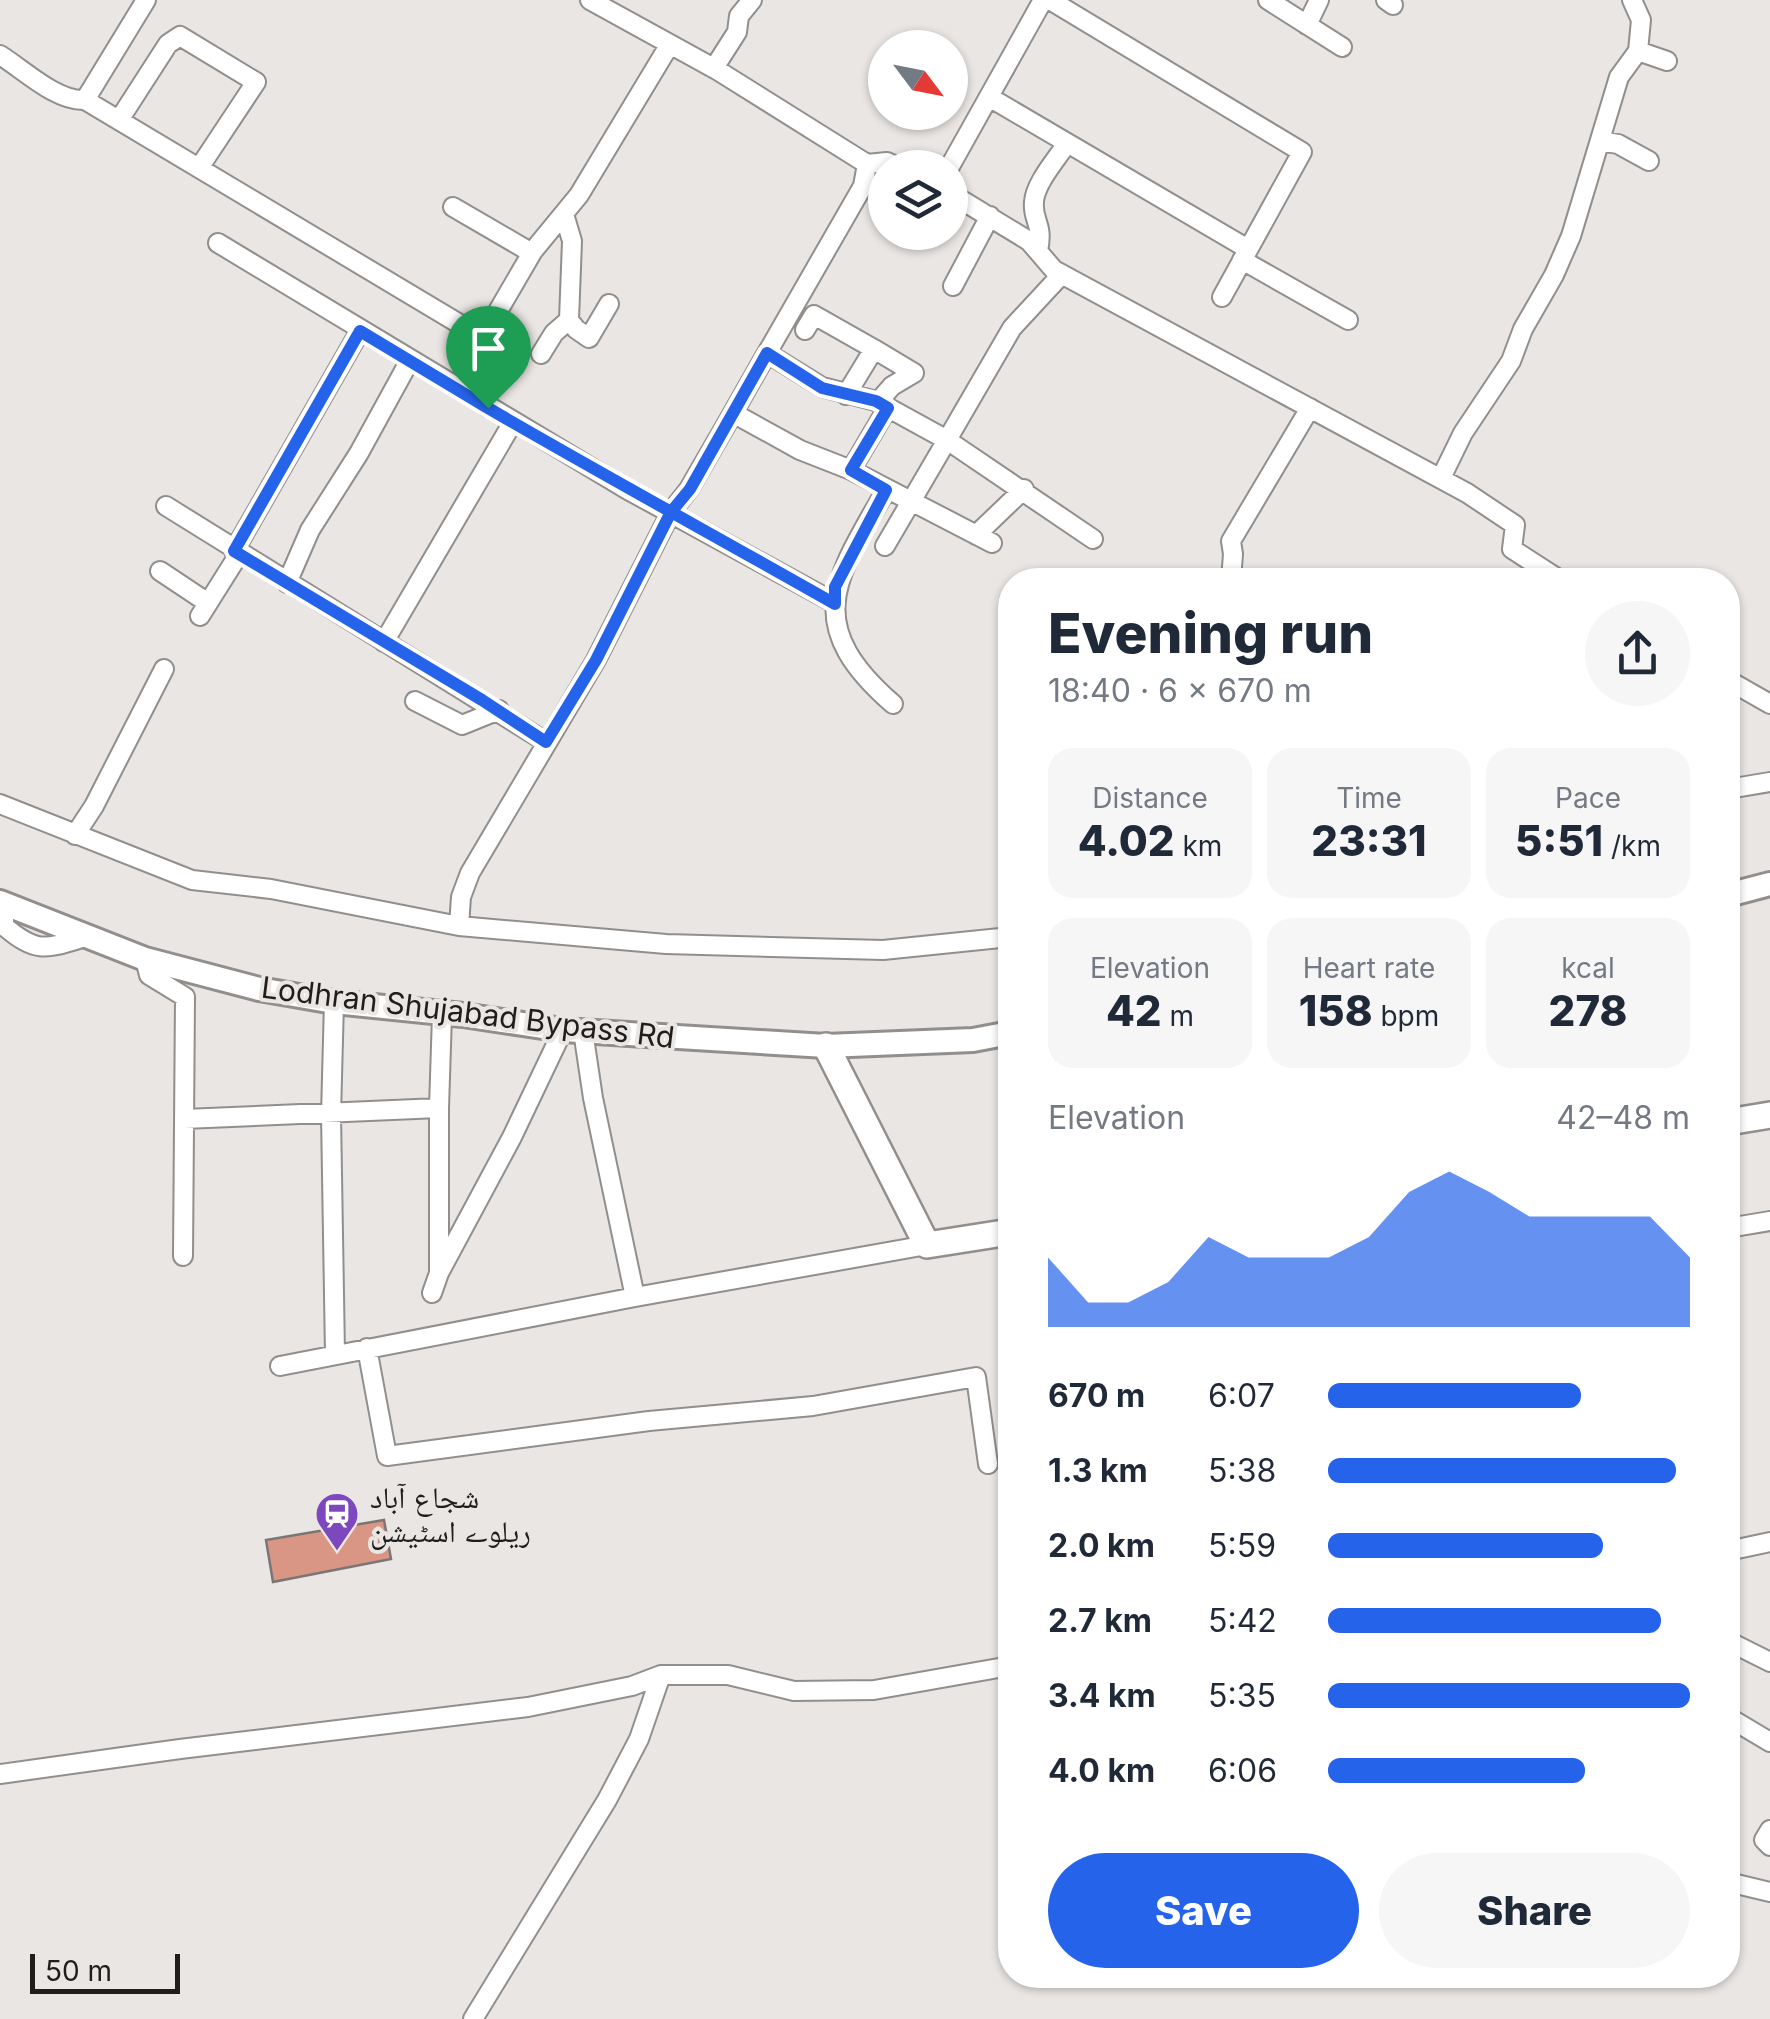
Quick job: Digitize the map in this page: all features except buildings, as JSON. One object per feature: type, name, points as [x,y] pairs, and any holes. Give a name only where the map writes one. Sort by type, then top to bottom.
[{"type":"main road","points":[[826,1046],[927,1245],[998,1234]]},
{"type":"main road","points":[[1740,1120],[1770,1115]]},
{"type":"street","points":[[85,100],[146,0]]},
{"type":"street","points":[[460,926],[461,897],[470,873],[596,660],[671,512],[690,489],[863,186],[867,164],[714,68],[590,0]]},
{"type":"street","points":[[714,68],[752,0]]},
{"type":"street","points":[[959,150],[1046,0],[1302,152],[1222,297]]},
{"type":"street","points":[[1268,0],[1342,47]]},
{"type":"street","points":[[1307,25],[1319,0]]},
{"type":"street","points":[[1442,478],[1463,433],[1511,360],[1570,236],[1620,78],[1638,51],[1640,20],[1632,0]]},
{"type":"street","points":[[120,120],[168,44],[180,36],[256,82],[199,168]]},
{"type":"street","points":[[488,408],[477,380],[475,361],[483,338],[532,253],[579,195],[670,44]]},
{"type":"street","points":[[1638,51],[1667,61]]},
{"type":"street","points":[[0,55],[45,85],[76,100],[85,100],[120,120],[483,338]]},
{"type":"street","points":[[988,97],[1348,320]]},
{"type":"street","points":[[1600,141],[1618,144],[1648,160]]},
{"type":"street","points":[[1038,252],[1042,233],[1033,204],[1036,192],[1067,143]]},
{"type":"street","points":[[968,203],[1029,241],[1046,264],[1062,274],[1442,478],[1515,525],[1512,550],[1541,568]]},
{"type":"street","points":[[453,207],[532,253]]},
{"type":"street","points":[[564,214],[572,241],[569,320],[589,338],[609,304]]},
{"type":"street","points":[[953,286],[990,216]]},
{"type":"street","points":[[218,243],[488,408],[835,604]]},
{"type":"street","points":[[885,546],[1012,328],[1062,274]]},
{"type":"street","points":[[805,330],[814,315],[914,373],[892,386],[851,470]]},
{"type":"street","points":[[542,354],[554,333],[569,320]]},
{"type":"street","points":[[160,571],[204,610],[360,331]]},
{"type":"street","points":[[846,395],[874,349]]},
{"type":"street","points":[[767,353],[822,388],[883,405],[948,440],[1093,539]]},
{"type":"street","points":[[286,583],[310,530],[360,453],[410,360]]},
{"type":"street","points":[[1232,568],[1230,542],[1310,408]]},
{"type":"street","points":[[733,413],[800,450],[851,470],[984,539],[1024,489]]},
{"type":"street","points":[[384,642],[513,422]]},
{"type":"street","points":[[886,490],[835,587],[835,624],[869,683],[893,704]]},
{"type":"street","points":[[166,506],[546,742]]},
{"type":"street","points":[[75,835],[94,806],[164,669]]},
{"type":"street","points":[[1740,687],[1770,704]]},
{"type":"street","points":[[415,701],[462,725],[499,710]]},
{"type":"street","points":[[1740,786],[1770,782]]},
{"type":"street","points":[[0,804],[192,880],[271,889],[460,926],[666,944],[883,950],[998,938]]},
{"type":"street","points":[[1740,892],[1770,884]]},
{"type":"street","name":"Lodhran Shujabad Bypass Rd","points":[[2,903],[145,960],[259,989],[334,1002],[573,1030],[826,1046],[973,1040],[998,1035]]},
{"type":"street","points":[[145,960],[149,974],[185,998],[184,1256]]},
{"type":"street","points":[[334,1002],[331,1115],[335,1354]]},
{"type":"street","points":[[439,1273],[442,1015]]},
{"type":"street","points":[[432,1292],[512,1137],[573,1030]]},
{"type":"street","points":[[573,1030],[594,1098],[635,1297]]},
{"type":"street","points":[[184,1119],[438,1108]]},
{"type":"street","points":[[1740,1226],[1770,1221]]},
{"type":"street","points":[[280,1366],[927,1245]]},
{"type":"street","points":[[367,1348],[386,1456],[649,1421],[813,1406],[976,1377],[988,1464]]},
{"type":"street","points":[[1740,1548],[1770,1542]]},
{"type":"street","points":[[1740,1646],[1768,1656]]},
{"type":"street","points":[[0,1774],[528,1706],[632,1686],[662,1675],[728,1675],[794,1691],[874,1690],[998,1668]]},
{"type":"street","points":[[480,2017],[607,1800],[639,1738],[662,1675]]},
{"type":"street","points":[[1740,1724],[1770,1742]]},
{"type":"street","points":[[1770,1830],[1764,1840],[1770,1846]]},
{"type":"street","points":[[1740,1885],[1770,1892]]},
{"type":"place","name":"شجاع آباد ریلوے اسٹیشن","points":[[337,1552]]},
{"type":"route","points":[[488,408],[360,331],[234,551],[546,742],[596,660],[671,512],[690,489],[767,353],[822,388],[876,401],[888,408],[851,470],[886,490],[835,587],[835,604],[671,512],[628,490],[488,408]]}]
